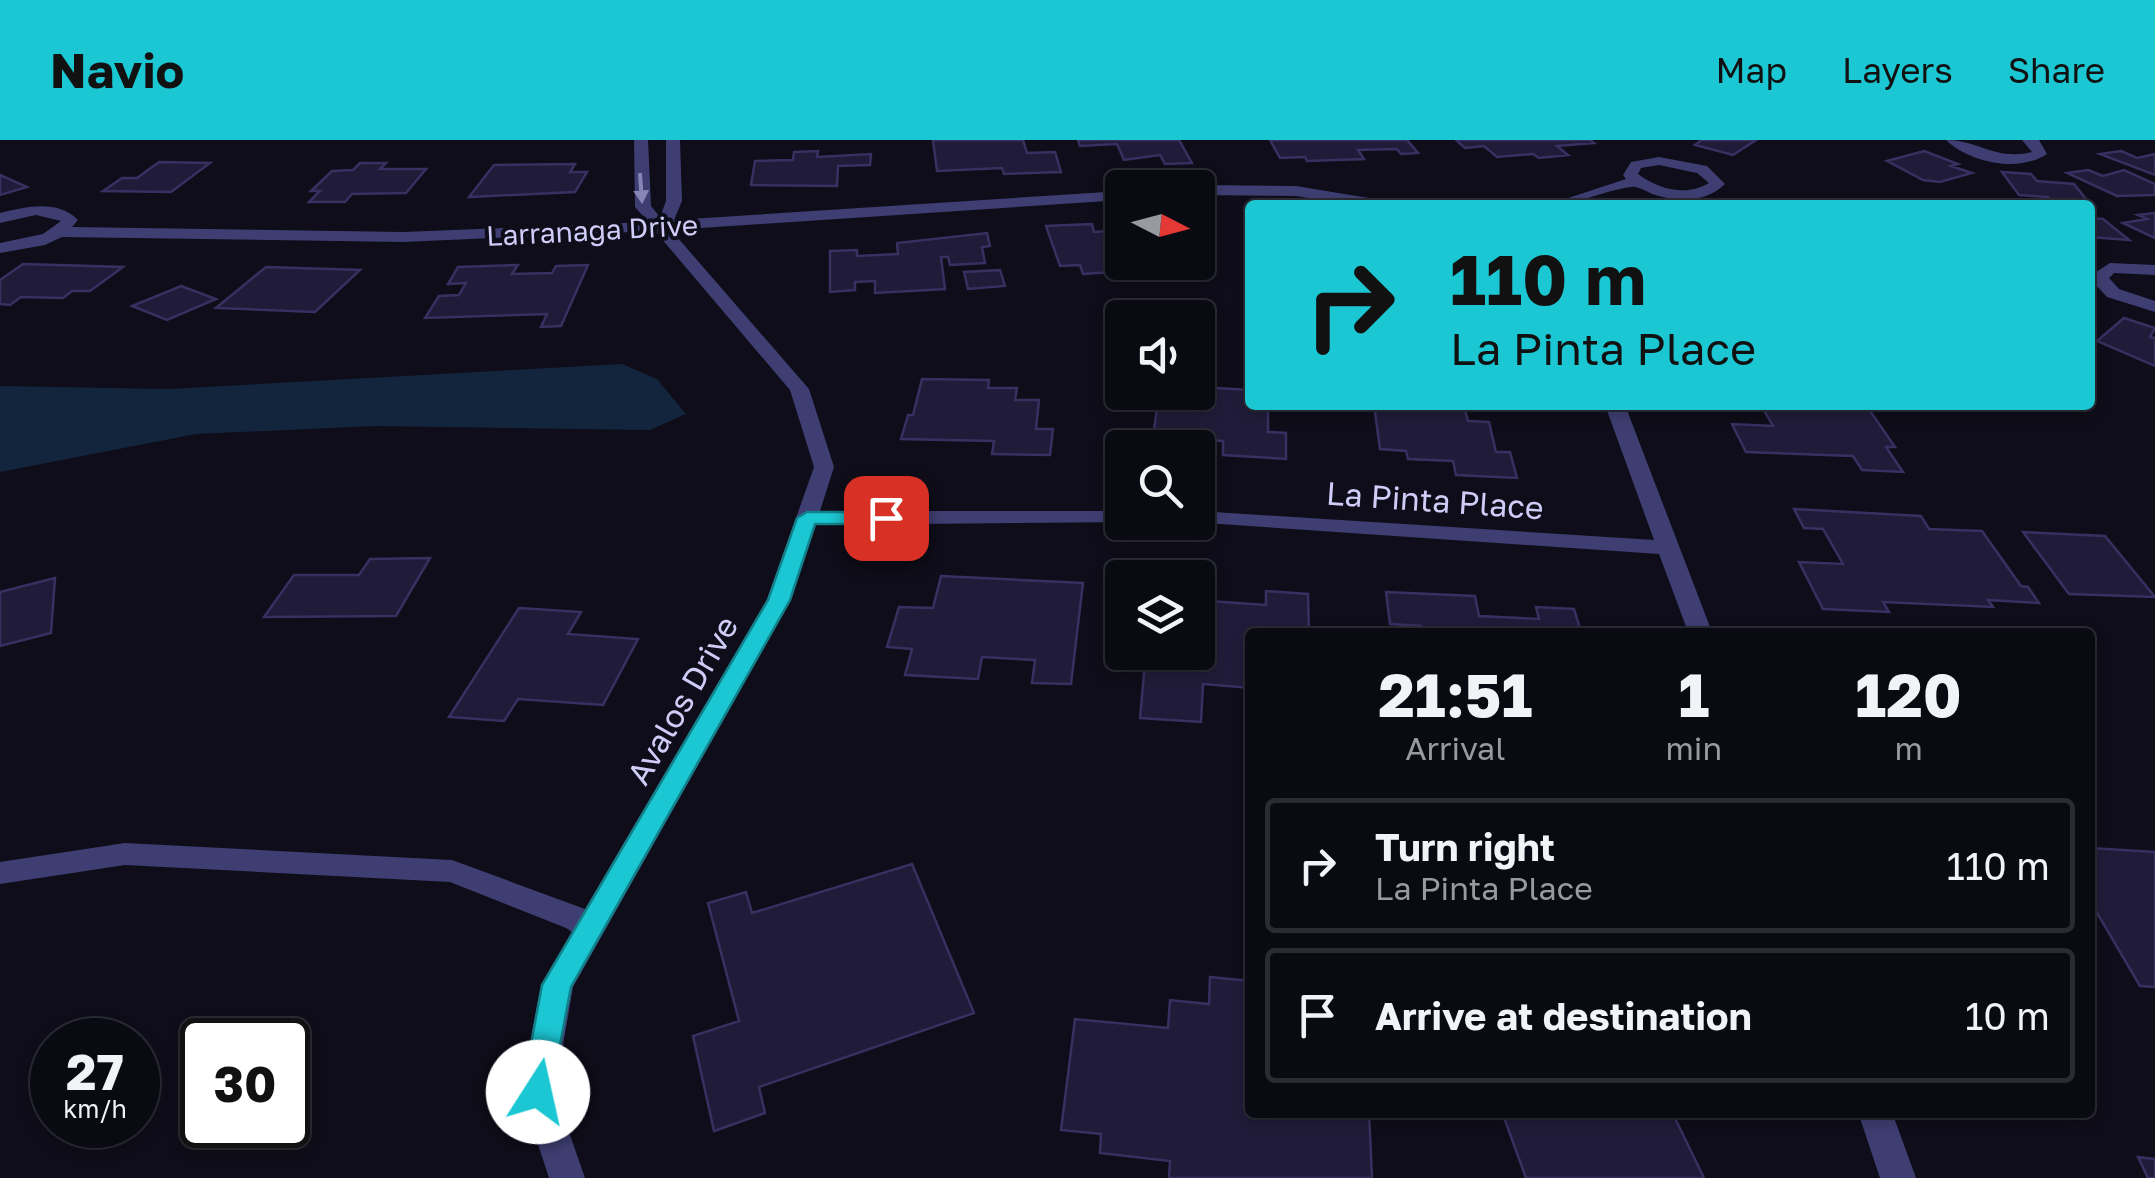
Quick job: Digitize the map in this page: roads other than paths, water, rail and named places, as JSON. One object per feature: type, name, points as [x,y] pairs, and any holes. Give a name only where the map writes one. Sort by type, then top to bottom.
[{"type":"street","name":"Avalos Drive","points":[[567,1178],[538,1092],[557,985],[779,600],[824,466],[799,389],[643,207],[642,140]]},
{"type":"street","points":[[664,228],[674,201],[673,140]]},
{"type":"street","points":[[1954,140],[1972,152],[2013,159],[2040,154],[2042,150],[2032,140]]},
{"type":"street","points":[[1571,200],[1636,180],[1656,190],[1683,194],[1708,192],[1718,184],[1702,169],[1659,161],[1630,170],[1636,180]]},
{"type":"street","points":[[1215,190],[1296,191],[1351,200]]},
{"type":"street","name":"Larranaga Drive","points":[[0,248],[32,243],[60,232],[403,237],[664,228],[1105,196]]},
{"type":"street","points":[[0,218],[59,212],[70,220],[60,232]]},
{"type":"street","points":[[2155,270],[2110,268],[2099,278],[2113,292],[2155,307]]},
{"type":"street","points":[[1618,410],[1699,628]]},
{"type":"street","points":[[807,518],[1105,518]]},
{"type":"street","name":"La Pinta Place","points":[[1215,519],[1669,548]]},
{"type":"street","points":[[0,872],[125,854],[452,871],[576,919],[588,928]]},
{"type":"street","points":[[1876,1118],[1898,1178]]},
{"type":"water","points":[[622,364],[657,379],[686,414],[650,430],[374,426],[196,434],[0,472],[0,386],[169,389]]}]
